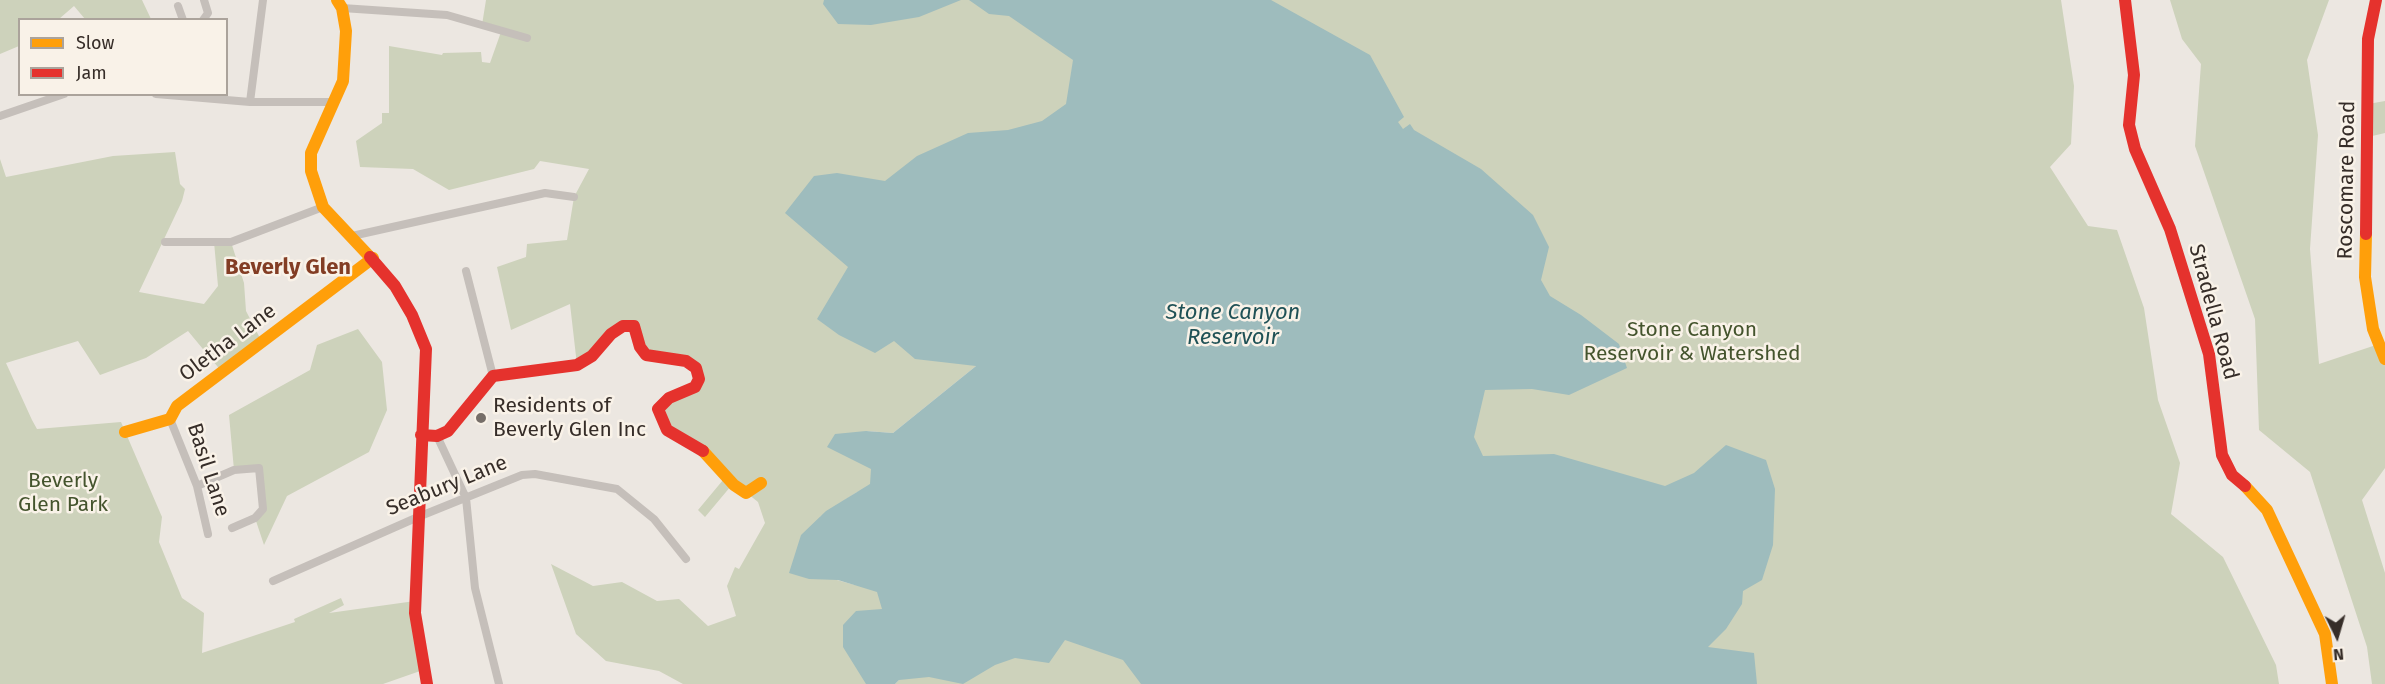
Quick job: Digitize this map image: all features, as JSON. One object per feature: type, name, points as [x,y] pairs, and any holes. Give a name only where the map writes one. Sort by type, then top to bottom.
[{"type":"street","points":[[204,0],[208,14],[205,18]]},
{"type":"street","points":[[250,102],[263,0]]},
{"type":"street","name":"Stradella Road","points":[[2125,0],[2134,75],[2129,125],[2135,149],[2170,229],[2209,354],[2222,455],[2232,475],[2257,496],[2267,510],[2325,634],[2332,684]]},
{"type":"street","name":"Roscomare Road","points":[[2376,0],[2368,39],[2366,277],[2373,329],[2385,359]]},
{"type":"street","points":[[427,684],[414,613],[426,349],[412,315],[395,286],[373,258],[323,207],[311,171],[312,153],[343,81],[346,31],[339,4],[447,15],[527,38]]},
{"type":"street","points":[[178,6],[182,18]]},
{"type":"street","points":[[0,116],[58,96]]},
{"type":"street","points":[[180,96],[250,102],[333,102]]},
{"type":"street","points":[[352,236],[545,193],[574,197]]},
{"type":"street","points":[[165,242],[231,242],[323,207]]},
{"type":"street","name":"Oletha Lane","points":[[170,419],[177,406],[373,258]]},
{"type":"street","points":[[466,272],[493,376]]},
{"type":"street","points":[[421,435],[437,436],[448,431],[493,376],[578,365],[592,356],[611,334],[623,326],[633,326],[640,347],[646,355],[686,361],[696,368],[699,379],[695,387],[661,403],[658,409],[659,416],[667,430],[705,452],[734,484],[746,493],[761,483]]},
{"type":"street","points":[[130,430],[170,419]]},
{"type":"street","name":"Basil Lane","points":[[170,419],[197,486],[208,534]]},
{"type":"street","points":[[437,436],[466,498],[475,588],[499,684]]},
{"type":"street","points":[[197,486],[234,470],[259,468],[263,509],[255,518],[232,528]]},
{"type":"street","name":"Seabury Lane","points":[[273,581],[418,517],[522,475],[535,474],[607,486],[625,495],[654,519],[686,559]]},
{"type":"green space","points":[[0,0],[142,0],[151,18],[84,18],[74,6],[60,18],[18,18],[18,46],[0,54]]},
{"type":"green space","points":[[486,0],[980,0],[1144,63],[976,366],[893,433],[866,431],[946,477],[857,492],[820,517],[837,580],[855,585],[1081,609],[1216,684],[895,684],[899,680],[888,684],[683,684],[659,671],[606,661],[576,634],[551,564],[593,586],[622,582],[657,601],[679,599],[708,626],[736,616],[727,586],[735,567],[739,569],[765,523],[758,502],[677,437],[658,409],[695,386],[696,368],[646,355],[638,335],[623,326],[577,365],[570,304],[511,330],[497,267],[526,257],[527,244],[567,240],[574,197],[589,169],[540,161],[534,169],[449,190],[413,169],[360,167],[356,141],[382,123],[382,113],[389,113],[389,46],[442,55],[443,53],[481,52],[482,62],[490,63],[501,32],[482,25]]},
{"type":"green space","name":"Stone Canyon Reservoir & Watershed","points":[[1163,0],[2061,0],[2074,86],[2071,144],[2050,167],[2088,226],[2117,230],[2144,308],[2158,400],[2180,463],[2171,514],[2223,557],[2276,665],[2279,684],[1224,684]]},
{"type":"green space","points":[[2170,0],[2329,0],[2307,60],[2318,135],[2310,249],[2319,364],[2379,344],[2385,359],[2385,468],[2362,500],[2385,573],[2385,684],[2372,684],[2367,647],[2310,472],[2259,430],[2255,319],[2195,146],[2201,64],[2182,39]]},
{"type":"green space","points":[[2385,101],[2385,133],[2368,137],[2368,104]]},
{"type":"green space","name":"Beverly Glen Park","points":[[175,152],[180,184],[185,189],[182,201],[139,292],[204,304],[218,286],[214,242],[231,242],[244,283],[246,311],[262,342],[222,372],[188,331],[146,358],[100,375],[78,341],[6,363],[32,420],[37,429],[121,422],[162,517],[159,542],[182,598],[204,613],[202,653],[295,622],[294,619],[341,598],[344,605],[329,613],[415,601],[423,670],[383,684],[0,684],[0,159],[6,177],[113,156]]},
{"type":"green space","points":[[358,329],[382,362],[387,410],[369,452],[287,496],[264,545],[255,518],[263,509],[259,468],[234,470],[229,415],[310,370],[317,345]]},
{"type":"green space","points":[[723,480],[731,486],[705,517],[698,510]]},
{"type":"water","points":[[824,0],[961,0],[919,17],[871,25],[838,24],[823,4]]},
{"type":"water","name":"Stone Canyon Reservoir","points":[[969,0],[1271,0],[1370,55],[1404,117],[1398,122],[1403,129],[1410,124],[1414,130],[1481,169],[1533,215],[1549,247],[1541,280],[1550,296],[1581,315],[1619,344],[1627,368],[1569,395],[1532,389],[1485,390],[1474,437],[1483,456],[1554,454],[1665,486],[1694,473],[1726,445],[1766,460],[1775,489],[1773,545],[1762,580],[1743,591],[1742,604],[1726,629],[1708,647],[1754,653],[1757,684],[1141,684],[1123,660],[1065,640],[1049,663],[1015,658],[995,665],[963,684],[929,677],[899,680],[895,684],[866,684],[843,647],[843,625],[856,611],[882,609],[877,592],[838,580],[809,579],[789,573],[801,535],[826,511],[870,484],[871,469],[827,447],[835,434],[866,431],[893,433],[976,366],[915,359],[894,341],[875,353],[839,335],[817,319],[848,267],[785,213],[814,176],[837,173],[885,181],[917,156],[968,133],[1008,130],[1042,121],[1066,104],[1073,60],[1009,16],[989,14]]},
{"type":"traffic: slow","points":[[337,0],[342,8],[346,31],[343,81],[311,153],[311,171],[323,207],[370,257]]},
{"type":"traffic: slow","points":[[2366,234],[2365,277],[2373,329],[2385,359]]},
{"type":"traffic: slow","points":[[125,432],[170,419],[177,406],[373,258]]},
{"type":"traffic: slow","points":[[703,451],[734,485],[746,493],[761,483]]},
{"type":"traffic: slow","points":[[2245,486],[2267,510],[2325,634],[2332,684]]},
{"type":"traffic: jam","points":[[2125,0],[2134,75],[2129,125],[2135,149],[2170,229],[2209,354],[2222,455],[2232,475],[2245,486]]},
{"type":"traffic: jam","points":[[2366,234],[2368,39],[2376,0]]},
{"type":"traffic: jam","points":[[370,257],[395,286],[412,315],[426,349],[415,613],[427,684]]},
{"type":"traffic: jam","points":[[421,435],[437,436],[448,431],[493,376],[577,365],[592,356],[611,334],[623,326],[634,326],[640,347],[646,355],[686,361],[696,368],[699,379],[695,387],[669,398],[658,409],[667,430],[703,451]]},
{"type":"place","name":"Residents of Beverly Glen Inc","points":[[481,418]]},
{"type":"district","name":"Beverly Glen","points":[[288,268]]}]
